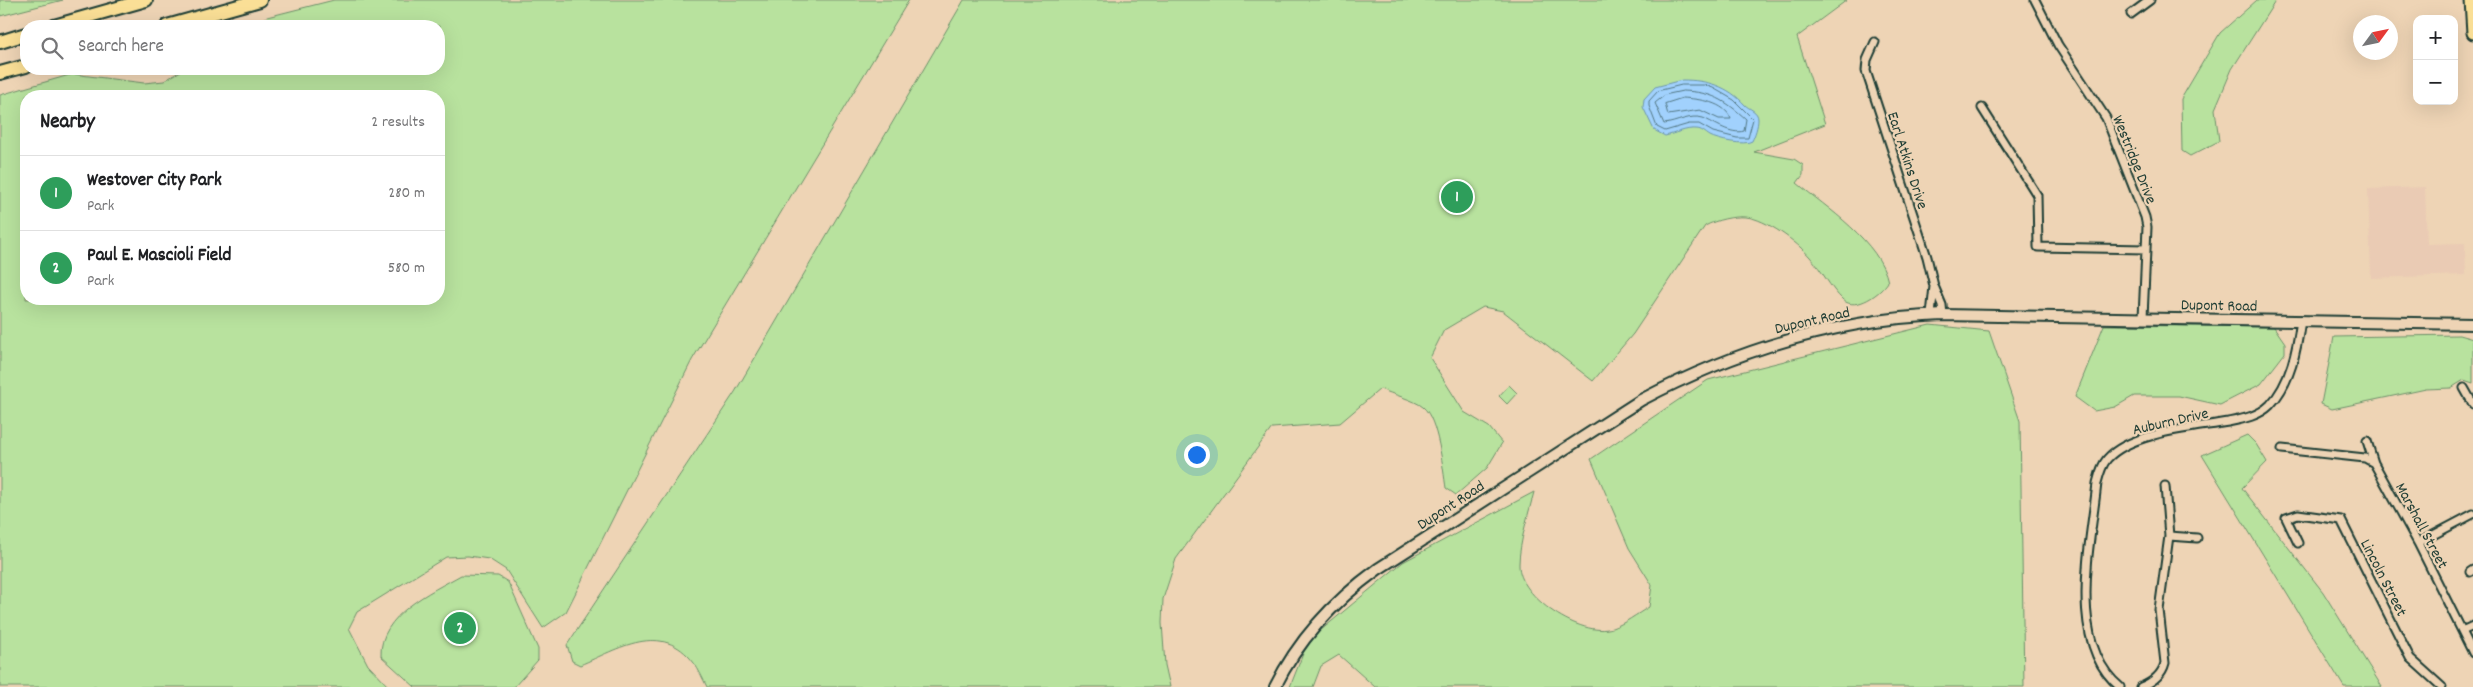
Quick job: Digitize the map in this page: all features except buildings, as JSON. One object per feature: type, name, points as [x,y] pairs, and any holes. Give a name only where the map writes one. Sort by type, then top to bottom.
[{"type":"highway","points":[[75,20],[146,0]]},
{"type":"highway","points":[[188,20],[260,0]]},
{"type":"highway","points":[[0,42],[20,36]]},
{"type":"highway","points":[[0,73],[20,68]]},
{"type":"main road","points":[[2471,0],[2473,32]]},
{"type":"street","name":"Westridge Drive","points":[[2035,0],[2058,45],[2111,128],[2145,217],[2147,227],[2143,318]]},
{"type":"street","points":[[2131,14],[2150,0]]},
{"type":"street","name":"Earl Atkins Drive","points":[[1875,42],[1866,60],[1866,71],[1927,257],[1934,286],[1939,294],[1943,315]]},
{"type":"street","points":[[1982,108],[2037,195],[2038,247],[2146,250]]},
{"type":"street","name":"Earl Atkins Drive","points":[[1931,315],[1934,286]]},
{"type":"street","name":"Dupont Road","points":[[1275,687],[1297,648],[1330,607],[1346,592],[1390,561],[1641,400],[1683,378],[1772,343],[1862,322],[1931,315],[2473,324]]},
{"type":"street","name":"Auburn Drive","points":[[2120,687],[2112,680],[2093,650],[2087,626],[2086,586],[2097,483],[2101,469],[2114,452],[2127,444],[2152,436],[2246,418],[2270,405],[2282,386],[2294,359],[2301,320]]},
{"type":"street","points":[[2464,388],[2473,404]]},
{"type":"street","name":"Marshall Street","points":[[2367,441],[2374,463],[2418,542],[2473,653]]},
{"type":"street","points":[[2282,449],[2364,458],[2374,463]]},
{"type":"street","points":[[2141,687],[2157,677],[2165,663],[2159,610],[2170,536],[2165,486]]},
{"type":"street","name":"Lincoln Street","points":[[2298,543],[2286,518],[2298,514],[2341,520],[2410,658],[2442,687]]},
{"type":"street","points":[[2418,542],[2473,514]]},
{"type":"street","points":[[2170,536],[2198,538]]},
{"type":"street","points":[[2462,631],[2473,626]]},
{"type":"shaded area","points":[[2425,187],[2427,244],[2465,243],[2466,275],[2371,278],[2368,189]]},
{"type":"green space","points":[[0,0],[63,0],[0,16]]},
{"type":"green space","points":[[334,0],[909,0],[692,360],[566,612],[543,628],[506,570],[489,559],[468,556],[446,557],[357,612],[349,628],[368,665],[389,687],[0,687],[0,95],[70,75],[144,83],[164,81],[174,75],[445,75],[445,20],[262,20],[267,17]]},
{"type":"green space","points":[[964,0],[1847,0],[1797,37],[1825,124],[1754,152],[1794,159],[1803,165],[1803,175],[1797,183],[1837,215],[1864,240],[1875,253],[1883,267],[1888,282],[1868,300],[1855,304],[1848,303],[1838,295],[1804,251],[1772,227],[1746,217],[1714,222],[1705,226],[1633,334],[1593,381],[1503,311],[1483,307],[1444,330],[1430,358],[1464,412],[1489,427],[1502,443],[1487,468],[1456,495],[1446,488],[1439,445],[1428,413],[1423,407],[1414,402],[1380,389],[1340,423],[1272,428],[1176,559],[1163,599],[1162,623],[1165,665],[1170,687],[707,687],[694,663],[681,650],[668,643],[654,641],[624,646],[580,665],[572,661],[567,645],[735,392]]},
{"type":"green space","points":[[2257,0],[2276,0],[2232,69],[2215,109],[2219,141],[2190,156],[2182,151],[2181,99],[2220,33]]},
{"type":"green space","points":[[1930,325],[1989,331],[2020,421],[2024,687],[1375,687],[1339,655],[1321,666],[1313,687],[1290,687],[1308,641],[1403,562],[1534,492],[1519,556],[1521,577],[1529,589],[1554,612],[1569,621],[1585,627],[1612,628],[1626,621],[1649,607],[1652,585],[1629,548],[1591,459],[1708,380]]},
{"type":"green space","points":[[2104,325],[2274,327],[2285,343],[2285,353],[2261,384],[2220,405],[2179,396],[2134,396],[2115,407],[2094,411],[2075,397]]},
{"type":"green space","points":[[2459,335],[2473,339],[2473,383],[2464,380],[2451,388],[2426,389],[2332,409],[2321,404],[2334,337]]},
{"type":"green space","points":[[1509,385],[1517,393],[1507,404],[1499,396]]},
{"type":"green space","points":[[2247,435],[2256,444],[2267,462],[2242,488],[2323,592],[2382,687],[2344,687],[2202,455]]},
{"type":"green space","points":[[461,575],[498,576],[508,582],[538,649],[538,660],[514,687],[415,687],[381,656],[383,641],[388,628],[398,617],[422,597]]},
{"type":"water","points":[[1682,80],[1700,81],[1716,85],[1732,93],[1755,112],[1758,116],[1758,122],[1752,141],[1737,143],[1725,141],[1714,138],[1698,129],[1688,129],[1665,136],[1654,130],[1643,107],[1644,99],[1655,87]]},
{"type":"place","name":"Westover City Park","points":[[1457,197]]},
{"type":"place","name":"Paul E. Mascioli Field","points":[[460,628]]}]
